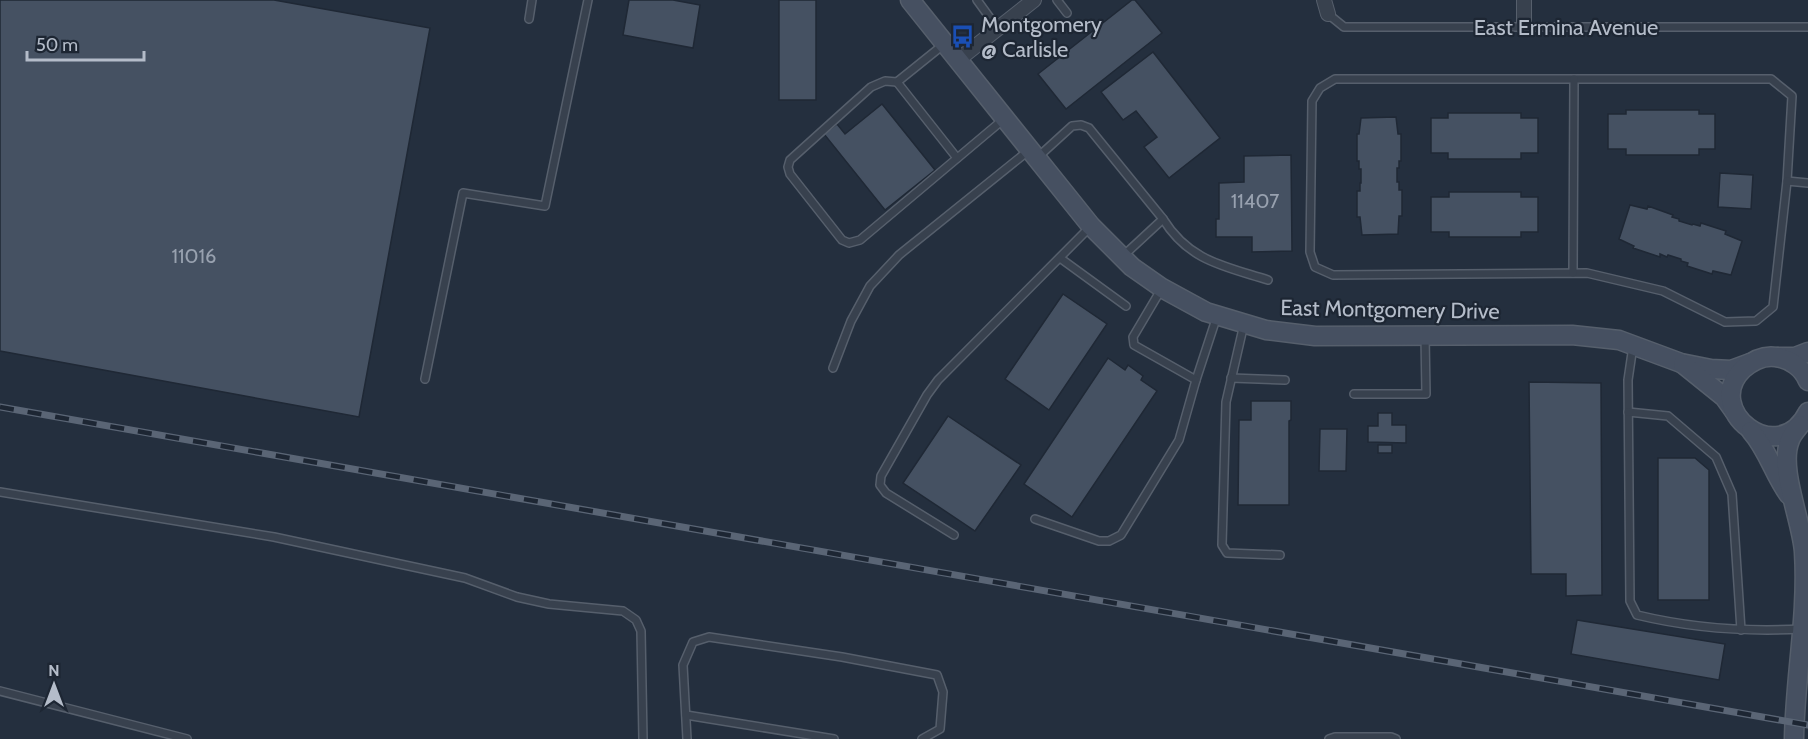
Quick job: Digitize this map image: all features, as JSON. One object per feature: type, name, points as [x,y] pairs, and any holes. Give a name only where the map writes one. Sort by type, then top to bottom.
[{"type":"main road","name":"East Montgomery Drive","points":[[910,0],[1091,226],[1132,267],[1162,288],[1206,312],[1266,330],[1315,336],[1572,335],[1619,340],[1681,363],[1722,370],[1738,368],[1762,358],[1789,358],[1806,352]]},
{"type":"main road","points":[[1775,357],[1788,360],[1798,367],[1808,381]]},
{"type":"main road","name":"East Montgomery Drive","points":[[1681,363],[1724,397],[1740,422],[1751,431]]},
{"type":"main road","points":[[1734,411],[1731,398],[1733,384],[1740,372],[1750,363]]},
{"type":"main road","points":[[1751,431],[1763,436],[1777,436],[1789,433],[1804,419]]},
{"type":"main road","points":[[1794,739],[1804,665],[1804,552],[1792,499],[1786,454],[1790,440],[1804,419]]},
{"type":"main road","points":[[1751,431],[1758,439],[1776,475],[1792,499]]},
{"type":"street","points":[[958,60],[1034,0]]},
{"type":"street","points":[[1324,0],[1328,14]]},
{"type":"street","points":[[1524,0],[1524,28]]},
{"type":"lane","points":[[529,19],[532,0]]},
{"type":"lane","points":[[425,380],[463,193],[545,206],[588,0]]},
{"type":"lane","points":[[977,0],[998,29]]},
{"type":"lane","points":[[1057,0],[1067,13]]},
{"type":"lane","name":"East Ermina Avenue","points":[[1328,14],[1344,27],[1808,27]]},
{"type":"lane","points":[[945,44],[897,82],[885,81],[871,87],[790,160],[788,167],[790,174],[842,240],[849,243],[856,242],[1005,118]]},
{"type":"lane","points":[[1335,79],[1574,79],[1771,79],[1792,96],[1773,307],[1756,321],[1725,322],[1663,291],[1587,273],[1333,275],[1315,267],[1310,252],[1312,101],[1320,88],[1335,79]]},
{"type":"lane","points":[[1573,273],[1574,79]]},
{"type":"lane","points":[[897,82],[957,158]]},
{"type":"lane","points":[[833,368],[851,321],[870,286],[899,255],[1072,126],[1081,125],[1089,128],[1163,219],[1172,234],[1186,248],[1223,266],[1268,280]]},
{"type":"lane","points":[[1786,181],[1808,183]]},
{"type":"lane","points":[[1122,257],[1163,219]]},
{"type":"lane","points":[[954,535],[886,493],[880,485],[881,476],[927,395],[938,380],[1091,226]]},
{"type":"lane","points":[[1060,258],[1126,306]]},
{"type":"lane","points":[[1162,288],[1133,338],[1134,345],[1196,380]]},
{"type":"lane","points":[[1035,519],[1099,541],[1109,541],[1121,535],[1179,440],[1217,315]]},
{"type":"lane","points":[[1244,324],[1226,402],[1222,545],[1227,553],[1280,555]]},
{"type":"lane","points":[[1354,394],[1426,394],[1425,336]]},
{"type":"lane","points":[[1634,344],[1628,380],[1630,601],[1637,615],[1712,629],[1803,629]]},
{"type":"lane","points":[[1231,378],[1285,380]]},
{"type":"lane","points":[[1628,412],[1668,416],[1716,457],[1732,494],[1741,630]]},
{"type":"lane","points":[[0,492],[274,537],[465,578],[517,597],[549,604],[623,611],[636,620],[642,631],[643,739]]},
{"type":"lane","points":[[687,739],[683,665],[693,642],[709,637],[842,657],[937,675],[943,692],[940,729],[922,739]]},
{"type":"lane","points":[[0,691],[187,739]]},
{"type":"lane","points":[[686,715],[834,739]]},
{"type":"lane","points":[[1329,739],[1335,737],[1391,737],[1396,739]]},
{"type":"building","points":[[0,0],[274,0],[430,28],[359,417],[0,351]]},
{"type":"building","points":[[629,0],[673,0],[700,5],[693,48],[623,35]]},
{"type":"building","points":[[779,0],[816,0],[816,100],[779,100]]},
{"type":"building","points":[[1132,0],[1135,0],[1162,33],[1066,109],[1038,74]]},
{"type":"building","points":[[1153,52],[1220,138],[1169,178],[1144,147],[1157,137],[1136,111],[1123,120],[1101,92]]},
{"type":"building","points":[[882,104],[935,170],[885,210],[824,134],[837,124],[845,134]]},
{"type":"building","points":[[1626,110],[1699,110],[1699,114],[1715,114],[1715,149],[1699,149],[1699,155],[1626,155],[1626,149],[1608,149],[1608,114],[1626,114]]},
{"type":"building","points":[[1448,113],[1521,113],[1521,118],[1538,118],[1538,153],[1521,153],[1521,159],[1448,159],[1448,153],[1431,153],[1431,118],[1448,118]]},
{"type":"building","points":[[1396,117],[1398,134],[1401,134],[1401,161],[1397,168],[1397,182],[1399,182],[1399,190],[1402,190],[1402,216],[1399,216],[1398,234],[1362,235],[1360,217],[1357,217],[1357,191],[1360,191],[1361,169],[1357,161],[1357,134],[1359,134],[1361,118]]},
{"type":"building","points":[[1291,155],[1292,251],[1252,252],[1252,237],[1216,237],[1216,219],[1219,219],[1219,183],[1244,182],[1244,156]]},
{"type":"building","points":[[1720,173],[1753,175],[1751,209],[1718,207]]},
{"type":"building","points":[[1449,192],[1521,192],[1521,197],[1538,197],[1538,232],[1521,232],[1521,237],[1449,237],[1449,232],[1431,232],[1431,197],[1449,197]]},
{"type":"building","points":[[1630,205],[1647,209],[1648,206],[1673,215],[1672,217],[1679,221],[1700,226],[1701,223],[1726,231],[1725,234],[1742,241],[1731,275],[1713,271],[1712,274],[1687,266],[1688,263],[1681,259],[1660,254],[1660,257],[1633,248],[1634,246],[1619,239]]},
{"type":"building","points":[[1063,294],[1107,324],[1049,410],[1005,379]]},
{"type":"building","points":[[1108,358],[1125,370],[1128,365],[1143,376],[1141,380],[1157,391],[1072,517],[1024,484]]},
{"type":"building","points":[[1529,382],[1601,383],[1602,595],[1566,596],[1566,574],[1531,574]]},
{"type":"building","points":[[1251,401],[1291,401],[1289,505],[1238,505],[1239,420],[1251,420]]},
{"type":"building","points":[[1378,413],[1392,413],[1392,425],[1406,425],[1406,443],[1368,442],[1368,426],[1378,426]]},
{"type":"building","points":[[948,416],[1021,465],[975,531],[903,483]]},
{"type":"building","points":[[1320,429],[1347,429],[1346,471],[1319,471]]},
{"type":"building","points":[[1378,445],[1392,445],[1392,453],[1378,453]]},
{"type":"building","points":[[1658,458],[1695,458],[1709,470],[1709,600],[1658,600]]},
{"type":"building","points":[[1577,620],[1725,644],[1719,680],[1571,654]]},
{"type":"railway","points":[[0,407],[1808,725]]},
{"type":"place","name":"Montgomery @ Carlisle","points":[[963,37]]}]
